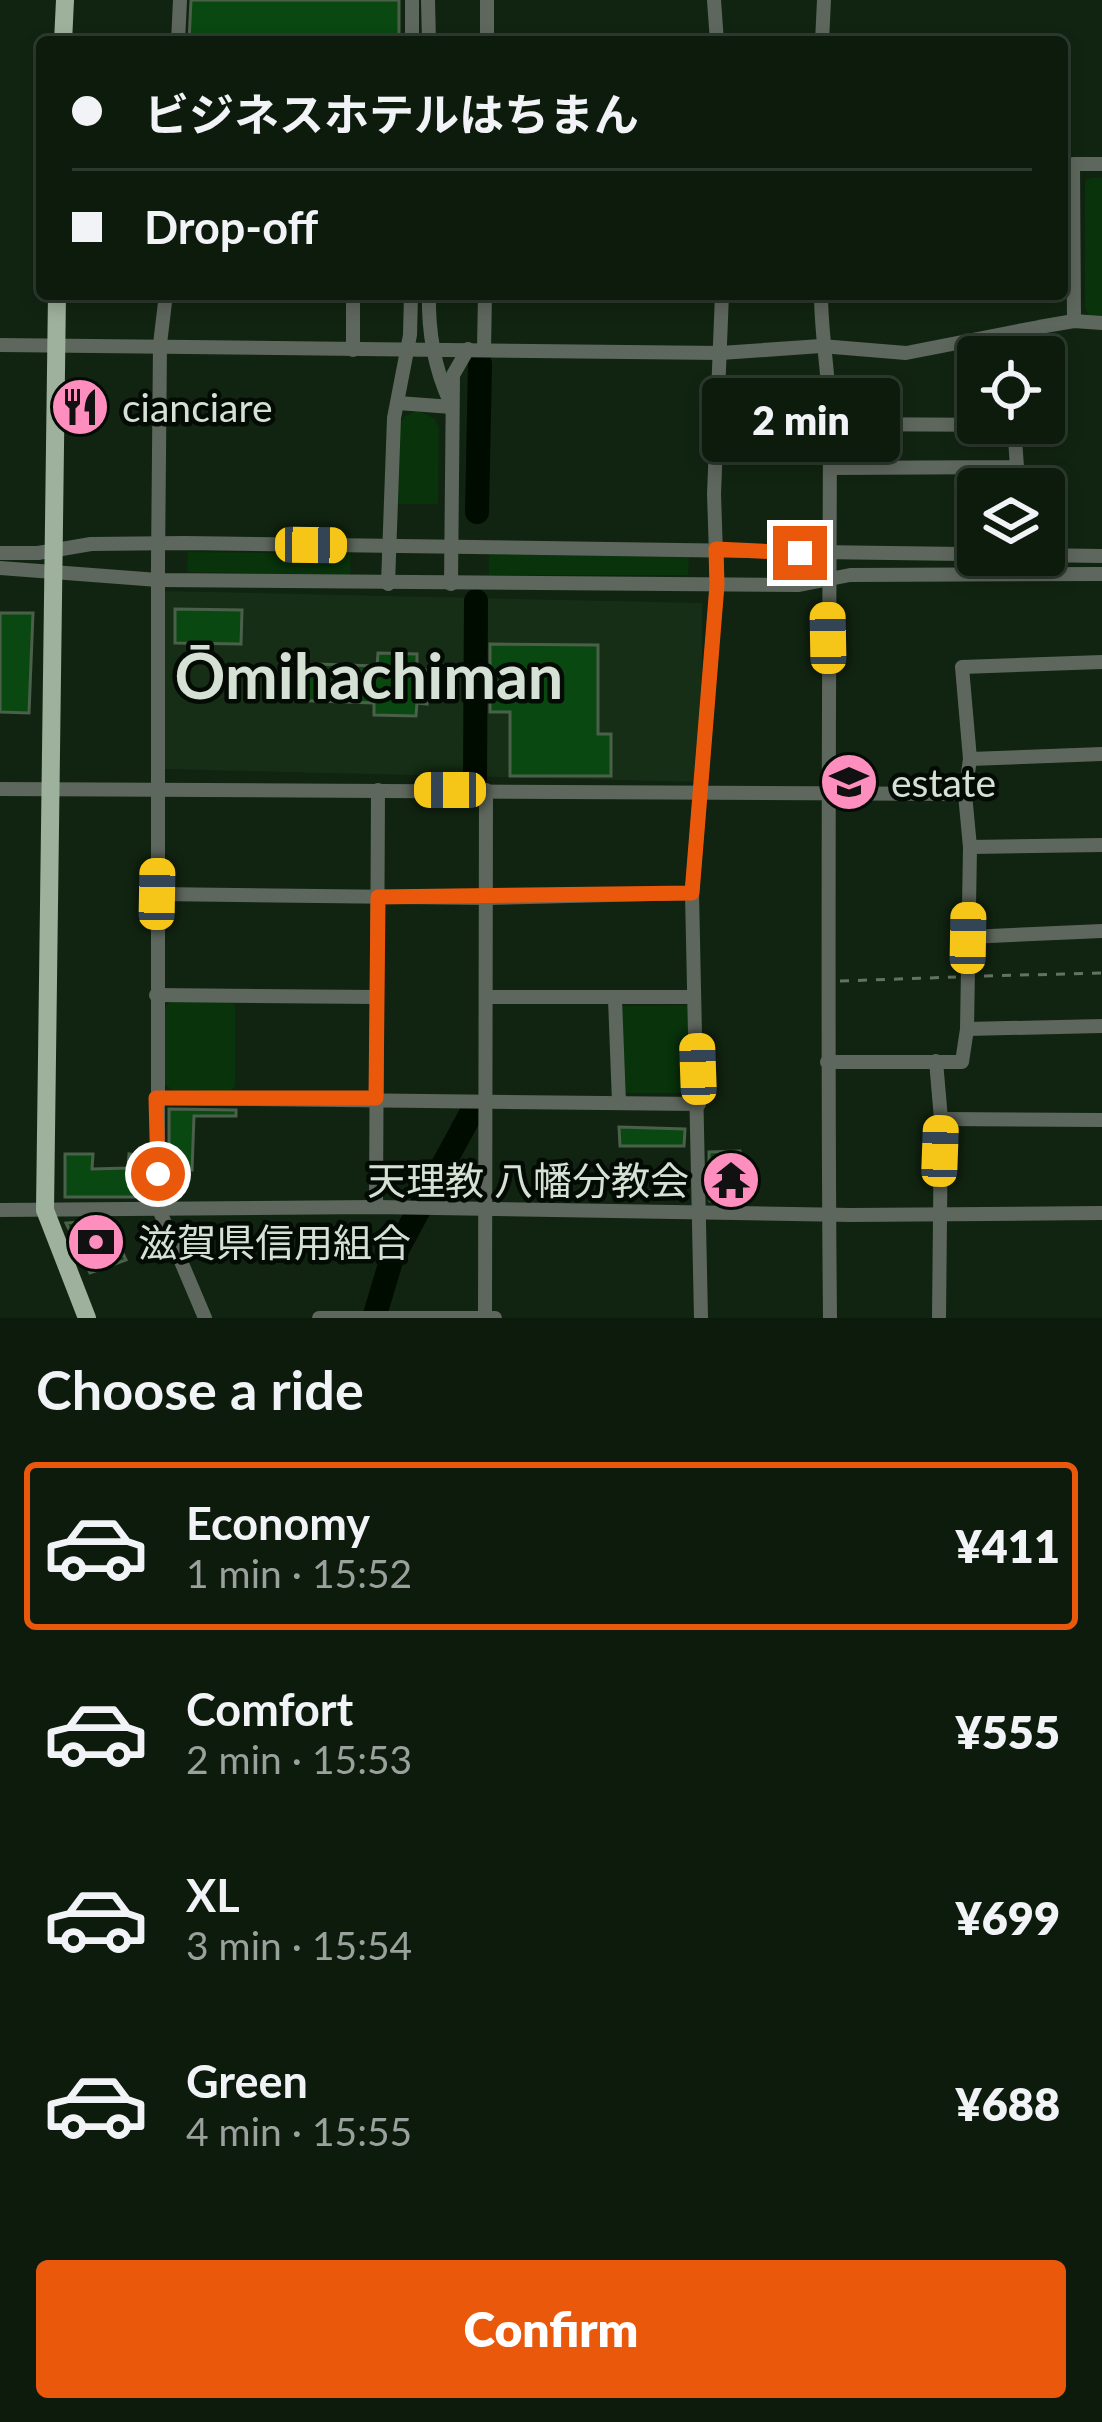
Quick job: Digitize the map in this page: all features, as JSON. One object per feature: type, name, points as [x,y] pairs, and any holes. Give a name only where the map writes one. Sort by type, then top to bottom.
[{"type":"main road","points":[[63,36],[65,0]]},
{"type":"main road","points":[[57,300],[44,1210],[87,1318]]},
{"type":"street","points":[[178,36],[180,0]]},
{"type":"street","points":[[412,0],[412,36]]},
{"type":"street","points":[[428,0],[429,36]]},
{"type":"street","points":[[487,0],[487,36]]},
{"type":"street","points":[[714,0],[717,36]]},
{"type":"street","points":[[821,36],[824,0]]},
{"type":"street","points":[[1074,321],[1072,164],[1102,164]]},
{"type":"street","points":[[165,300],[160,344],[158,580],[158,1208],[205,1318]]},
{"type":"street","points":[[352,350],[353,300]]},
{"type":"street","points":[[388,584],[394,418],[411,300]]},
{"type":"street","points":[[429,300],[436,374],[452,407]]},
{"type":"street","points":[[451,584],[453,375],[476,349],[484,300]]},
{"type":"street","points":[[701,1318],[692,893],[717,585],[714,494],[722,300]]},
{"type":"street","points":[[821,300],[821,346],[831,424],[827,580],[832,793],[826,915],[830,1318]]},
{"type":"street","points":[[0,345],[721,352],[821,346],[906,353],[1074,321],[1102,322]]},
{"type":"street","points":[[398,403],[452,407]]},
{"type":"street","points":[[830,467],[1017,467],[1014,425],[831,424]]},
{"type":"street","points":[[0,553],[38,553],[91,544],[159,544],[1102,556]]},
{"type":"street","points":[[0,568],[158,580],[388,584],[799,585],[850,575],[1102,574]]},
{"type":"street","points":[[827,1062],[962,1062],[967,1029],[970,847],[965,794],[970,758],[962,667],[1102,662]]},
{"type":"street","points":[[970,758],[1102,754]]},
{"type":"street","points":[[0,789],[965,794]]},
{"type":"street","points":[[376,1208],[378,790]]},
{"type":"street","points":[[485,1318],[486,790]]},
{"type":"street","points":[[970,847],[1102,845]]},
{"type":"street","points":[[157,894],[488,898],[692,893]]},
{"type":"street","points":[[968,938],[1102,931]]},
{"type":"street","points":[[156,995],[376,997]]},
{"type":"street","points":[[489,997],[694,997]]},
{"type":"street","points":[[615,999],[620,1102]]},
{"type":"street","points":[[967,1029],[1102,1026]]},
{"type":"street","points":[[935,1061],[941,1119],[939,1318]]},
{"type":"street","points":[[156,1098],[699,1104]]},
{"type":"street","points":[[941,1119],[1102,1120]]},
{"type":"street","points":[[0,1210],[1102,1213]]},
{"type":"street","points":[[319,1318],[495,1318]]},
{"type":"shaded area","points":[[1102,178],[1102,319],[1091,319],[1085,308],[1085,181]]},
{"type":"shaded area","points":[[418,410],[435,419],[439,428],[438,504],[398,504],[400,423]]},
{"type":"shaded area","points":[[188,552],[351,554],[350,575],[187,572]]},
{"type":"shaded area","points":[[489,554],[689,557],[688,575],[489,575]]},
{"type":"shaded area","points":[[161,591],[702,603],[702,782],[164,769]]},
{"type":"shaded area","points":[[172,1000],[231,1002],[235,1006],[235,1086],[230,1092],[172,1090],[165,1084],[165,1007]]},
{"type":"shaded area","points":[[688,1005],[688,1093],[626,1093],[621,1006]]},
{"type":"building","points":[[191,0],[399,0],[399,36],[189,36]]},
{"type":"building","points":[[175,609],[242,610],[241,644],[175,643]]},
{"type":"building","points":[[0,613],[33,613],[29,713],[0,712]]},
{"type":"building","points":[[490,644],[598,645],[598,734],[611,734],[611,776],[510,776],[510,712],[490,712]]},
{"type":"building","points":[[378,653],[417,654],[417,669],[427,670],[427,704],[417,703],[416,716],[374,715],[374,703],[287,700],[287,663],[377,666]]},
{"type":"building","points":[[169,1109],[236,1110],[236,1116],[194,1116],[192,1170],[182,1169],[181,1193],[169,1193]]},
{"type":"building","points":[[619,1127],[685,1129],[684,1146],[620,1146]]},
{"type":"building","name":"天理教 八幡分教会","points":[[740,1151],[744,1186],[719,1202],[710,1201],[709,1184],[739,1170],[709,1169],[709,1152]]},
{"type":"building","points":[[65,1154],[93,1154],[92,1169],[128,1168],[129,1154],[147,1156],[147,1197],[65,1197]]},
{"type":"building","name":"滋賀県信用組合","points":[[107,1220],[126,1260],[90,1273],[66,1223]]},
{"type":"waterway","points":[[477,512],[480,364]]},
{"type":"waterway","points":[[475,780],[476,601]]},
{"type":"waterway","points":[[374,1318],[391,1261],[474,1108]]},
{"type":"place","name":"cianciare","points":[[80,407]]},
{"type":"place","name":"estate","points":[[849,782]]},
{"type":"place","name":"天理教 八幡分教会","points":[[731,1180]]},
{"type":"place","name":"滋賀県信用組合","points":[[96,1242]]},
{"type":"district","name":"Ōmihachiman","points":[[369,674]]},
{"type":"route","points":[[158,1174],[156,1098],[376,1098],[378,897],[692,893],[716,549],[800,553]]}]
